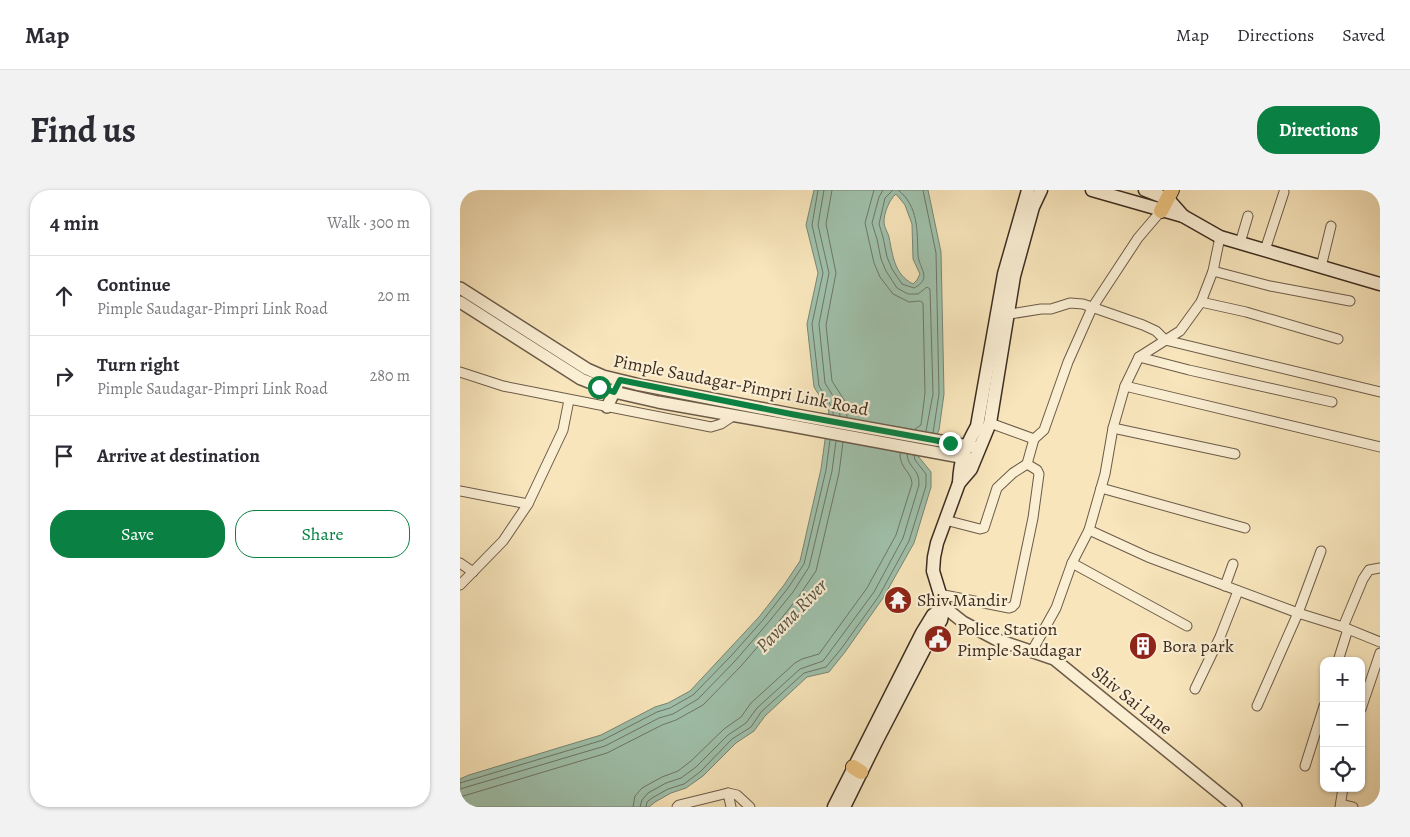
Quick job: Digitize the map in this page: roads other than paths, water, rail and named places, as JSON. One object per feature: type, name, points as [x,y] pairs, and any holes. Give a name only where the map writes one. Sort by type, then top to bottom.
[{"type":"main road","points":[[834,807],[941,620],[944,607],[933,571],[934,557],[959,483],[960,464],[971,453],[990,423],[1003,315],[1004,274],[1028,190]]},
{"type":"main road","points":[[971,453],[1003,315],[1033,207],[1041,190]]},
{"type":"main road","points":[[1092,190],[1167,200]]},
{"type":"main road","points":[[1145,190],[1167,200],[1183,216],[1220,237],[1380,284]]},
{"type":"main road","points":[[844,807],[857,769]]},
{"type":"street","points":[[1265,250],[1284,192]]},
{"type":"street","points":[[945,520],[980,529],[984,528],[997,488],[1026,464],[1034,439],[1044,430],[1070,356],[1092,308],[1138,238],[1167,200]]},
{"type":"street","points":[[1240,243],[1248,216]]},
{"type":"street","points":[[1321,266],[1331,226]]},
{"type":"street","points":[[1032,651],[1056,608],[1072,563],[1089,530],[1101,488],[1124,386],[1139,357],[1180,331],[1201,302],[1213,272],[1220,237]]},
{"type":"street","points":[[1213,272],[1270,286],[1350,301]]},
{"type":"street","name":"Pimple Saudagar-Pimpri Link Road","points":[[460,288],[587,369],[620,380],[789,419],[971,453]]},
{"type":"street","name":"Pimple Saudagar-Pimpri Link Road","points":[[460,302],[581,379],[614,392],[733,416],[789,419]]},
{"type":"street","points":[[1201,302],[1246,312],[1338,339]]},
{"type":"street","points":[[1003,315],[1051,309],[1070,303],[1083,304],[1143,325],[1156,331],[1165,340],[1380,392]]},
{"type":"street","points":[[1139,357],[1332,402]]},
{"type":"street","points":[[460,372],[503,386],[711,427],[721,424],[733,416]]},
{"type":"street","points":[[607,407],[620,380]]},
{"type":"street","points":[[1124,386],[1380,447]]},
{"type":"street","points":[[460,585],[503,541],[528,504],[563,430],[569,400]]},
{"type":"street","points":[[990,423],[1034,439]]},
{"type":"street","points":[[1114,428],[1234,454]]},
{"type":"street","points":[[939,594],[1008,608],[1012,608],[1015,604],[1033,518],[1039,474],[1026,464]]},
{"type":"street","points":[[1101,488],[1245,528]]},
{"type":"street","points":[[460,491],[528,504]]},
{"type":"street","points":[[1089,530],[1148,558],[1298,613],[1346,628],[1380,642]]},
{"type":"street","points":[[1257,706],[1298,613],[1321,551]]},
{"type":"street","points":[[1072,563],[1187,626]]},
{"type":"street","points":[[460,564],[473,572]]},
{"type":"street","points":[[1225,586],[1233,564]]},
{"type":"street","points":[[1339,657],[1346,628],[1363,579],[1369,570],[1380,568]]},
{"type":"street","points":[[1195,689],[1220,637],[1238,591]]},
{"type":"street","name":"Shiv Sai Lane","points":[[944,607],[963,622],[996,639],[1054,659],[1236,807]]},
{"type":"street","points":[[1363,702],[1380,653]]},
{"type":"street","points":[[1305,766],[1320,719]]},
{"type":"street","points":[[1342,792],[1340,806],[1353,807]]},
{"type":"street","points":[[728,793],[731,807]]},
{"type":"street","points":[[677,807],[728,793],[737,795],[750,807]]},
{"type":"water","name":"Pavana River","points":[[814,190],[928,190],[941,252],[944,394],[939,430],[934,442],[926,444],[918,456],[931,472],[931,487],[914,543],[883,598],[829,672],[807,677],[765,716],[754,731],[736,743],[703,776],[686,788],[671,793],[649,807],[460,807],[460,779],[601,735],[690,691],[759,617],[800,561],[821,469],[829,411],[814,387],[807,324],[818,273],[806,225]],"holes":[[[896,194],[905,205],[912,224],[913,259],[920,274],[913,284],[902,275],[895,264],[884,224],[887,207]]]},
{"type":"place","name":"Shiv Mandir","points":[[898,600]]},
{"type":"place","name":"Police Station Pimple Saudagar","points":[[938,639]]},
{"type":"place","name":"Bora park","points":[[1143,646]]}]
